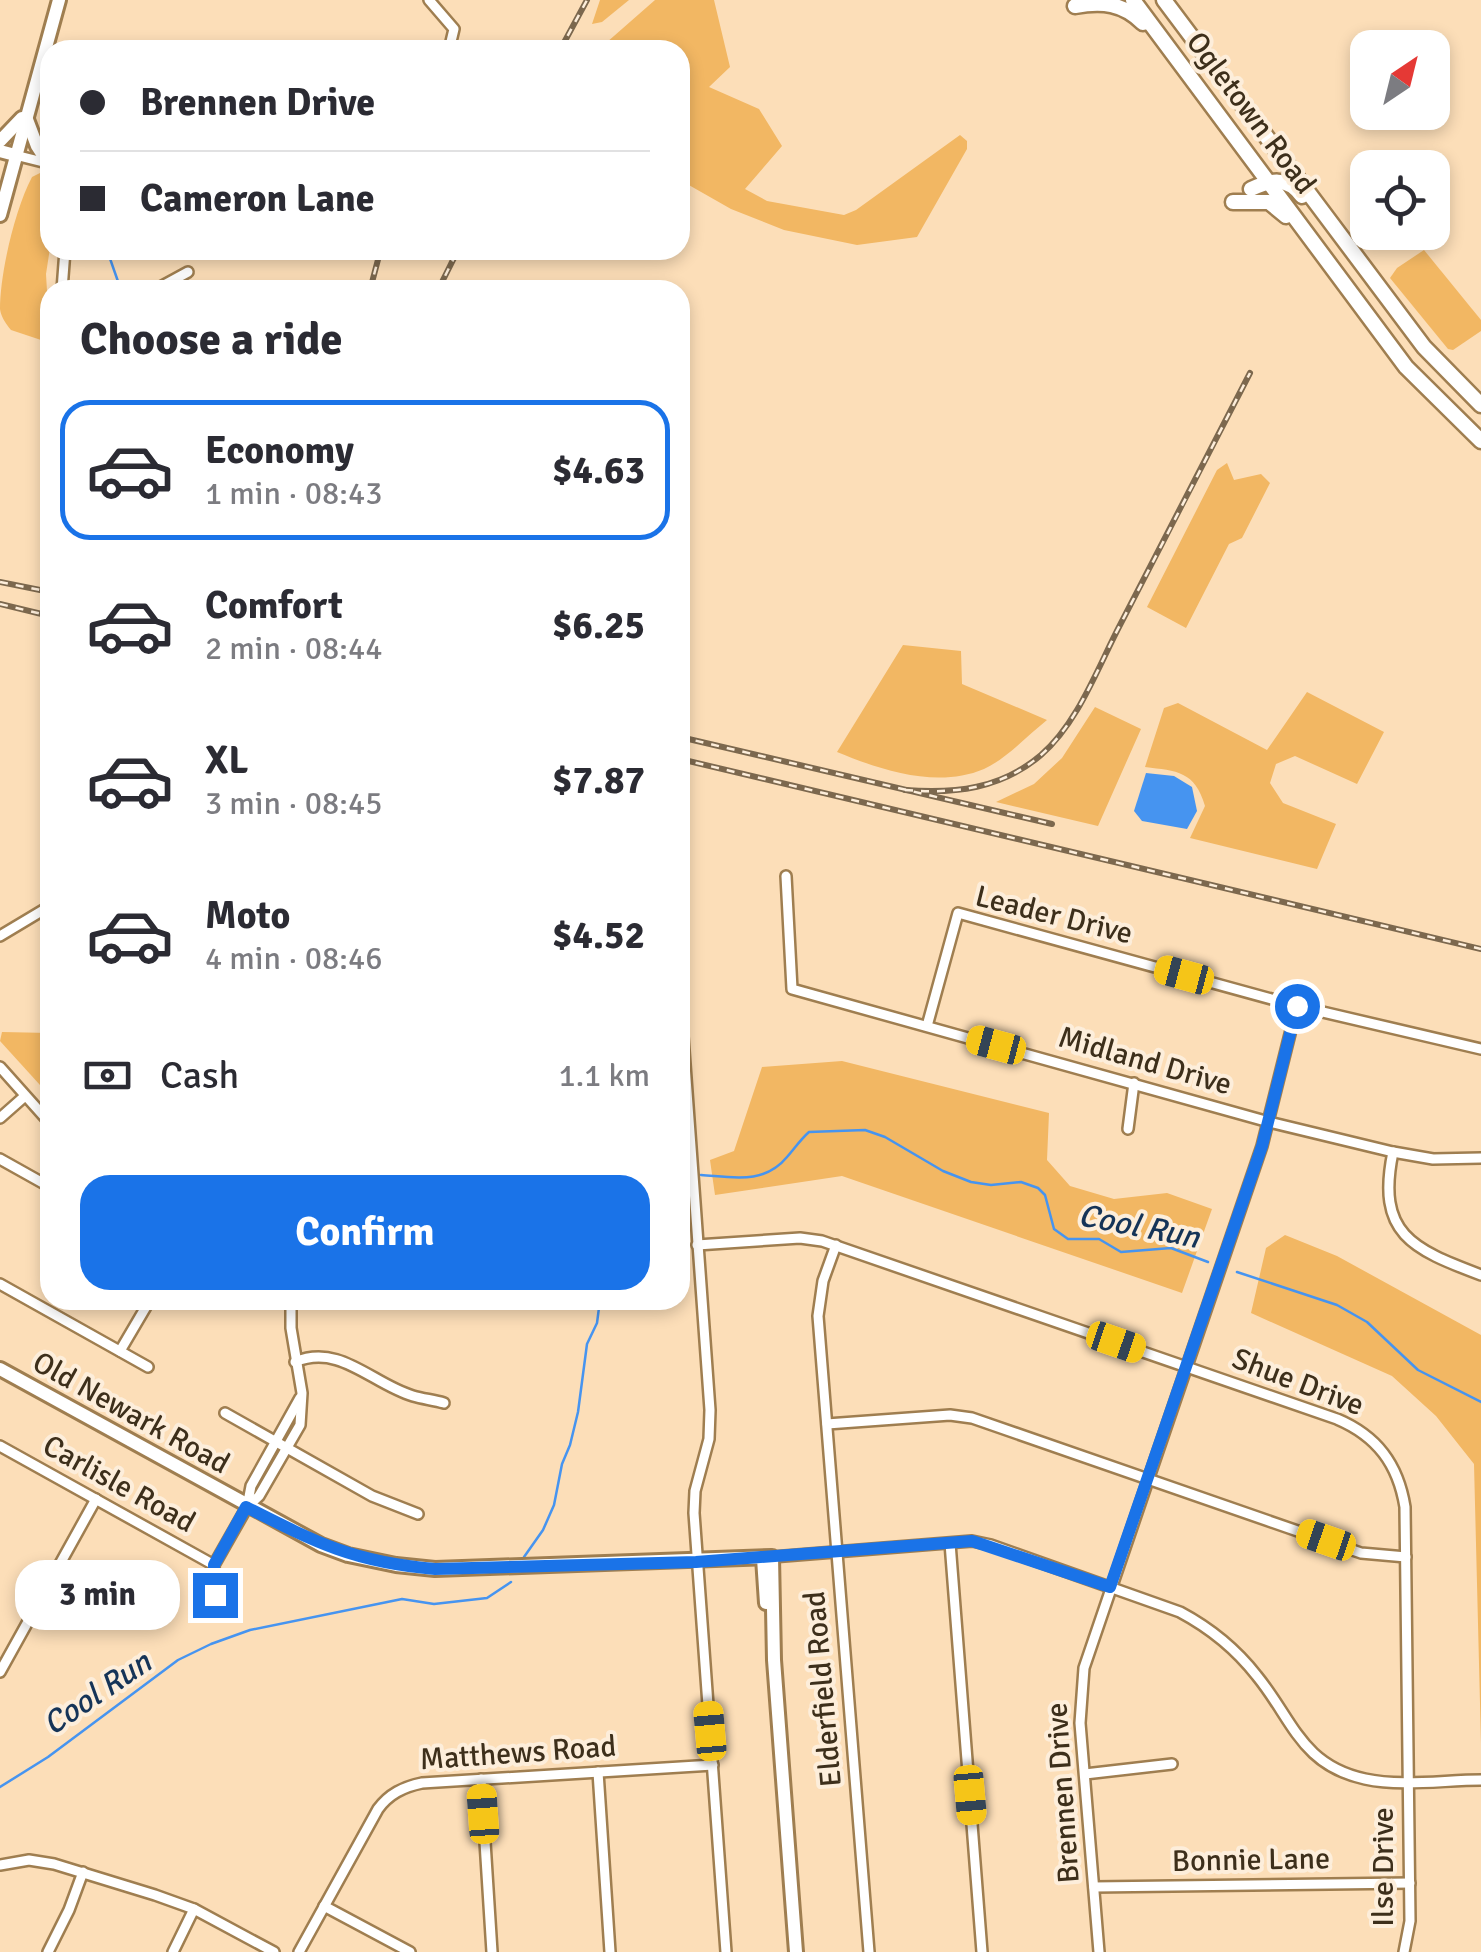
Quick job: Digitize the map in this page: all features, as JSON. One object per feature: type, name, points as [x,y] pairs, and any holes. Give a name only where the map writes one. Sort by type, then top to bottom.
[{"type":"main road","points":[[1078,0],[1075,6],[1094,2],[1120,6],[1163,40]]},
{"type":"main road","name":"Ogletown Road","points":[[1133,0],[1406,366],[1481,440]]},
{"type":"main road","name":"Ogletown Road","points":[[1164,0],[1424,346],[1481,405]]},
{"type":"main road","points":[[1251,189],[1279,180],[1297,189],[1335,242],[1360,264]]},
{"type":"main road","points":[[1233,202],[1269,202],[1315,245]]},
{"type":"street","points":[[48,40],[59,0]]},
{"type":"street","points":[[429,0],[454,28],[451,40]]},
{"type":"street","points":[[0,214],[3,186],[40,68]]},
{"type":"street","points":[[0,141],[27,115]]},
{"type":"street","points":[[27,115],[40,150]]},
{"type":"street","points":[[0,151],[40,161]]},
{"type":"street","points":[[173,280],[188,272]]},
{"type":"street","name":"Midland Drive","points":[[786,876],[792,989],[1269,1122],[1433,1159],[1481,1158]]},
{"type":"street","points":[[0,936],[40,912]]},
{"type":"street","name":"Leader Drive","points":[[927,1026],[958,913],[1297,1006],[1481,1049]]},
{"type":"street","name":"Brennen Drive","points":[[1099,1952],[1084,1774],[1081,1685],[1088,1651],[1269,1122],[1297,1006]]},
{"type":"street","points":[[0,1068],[40,1112]]},
{"type":"street","points":[[1128,1129],[1134,1083]]},
{"type":"street","points":[[0,1118],[25,1096]]},
{"type":"street","points":[[690,1142],[710,1426],[695,1491],[696,1562],[726,1952]]},
{"type":"street","points":[[1393,1152],[1386,1196],[1406,1237],[1424,1252],[1481,1275]]},
{"type":"street","points":[[0,1159],[40,1181]]},
{"type":"street","name":"Shue Drive","points":[[697,1245],[800,1238],[836,1245],[1337,1419],[1374,1442],[1399,1479],[1405,1506],[1408,1781]]},
{"type":"street","name":"Elderfield Road","points":[[836,1245],[822,1281],[818,1316],[869,1952]]},
{"type":"street","points":[[0,1284],[40,1306]]},
{"type":"street","points":[[47,1310],[148,1367]]},
{"type":"street","points":[[120,1351],[144,1310]]},
{"type":"street","points":[[215,1595],[214,1565],[246,1507],[260,1496],[281,1446],[300,1425],[302,1394],[295,1362],[292,1310]]},
{"type":"street","points":[[295,1362],[307,1357],[334,1358],[410,1396],[444,1402]]},
{"type":"street","name":"Old Newark Road","points":[[0,1369],[321,1545],[396,1565],[435,1569],[768,1558]]},
{"type":"street","points":[[225,1413],[372,1496],[418,1514]]},
{"type":"street","points":[[826,1424],[962,1416],[1362,1552],[1406,1557]]},
{"type":"street","name":"Carlisle Road","points":[[0,1446],[214,1565]]},
{"type":"street","points":[[0,1672],[96,1499]]},
{"type":"street","points":[[768,1558],[972,1541],[991,1545],[1180,1612],[1222,1639],[1254,1672],[1294,1734],[1318,1758],[1362,1778],[1481,1780]]},
{"type":"street","points":[[950,1543],[982,1952]]},
{"type":"street","points":[[768,1558],[764,1582],[774,1660]]},
{"type":"street","points":[[768,1558],[796,1952]]},
{"type":"street","points":[[732,1560],[764,1582]]},
{"type":"street","points":[[1084,1774],[1172,1764]]},
{"type":"street","name":"Matthews Road","points":[[298,1952],[372,1817],[390,1796],[404,1788],[422,1783],[713,1765]]},
{"type":"street","points":[[598,1772],[610,1952]]},
{"type":"street","points":[[481,1779],[492,1952]]},
{"type":"street","name":"Ilse Drive","points":[[1404,1952],[1410,1920],[1408,1781]]},
{"type":"street","points":[[0,1865],[42,1862],[83,1872],[194,1909],[274,1952]]},
{"type":"street","points":[[48,1952],[83,1872]]},
{"type":"street","name":"Bonnie Lane","points":[[1094,1886],[1410,1883]]},
{"type":"street","points":[[324,1906],[410,1952]]},
{"type":"street","points":[[173,1952],[194,1909]]},
{"type":"shaded area","points":[[600,0],[629,0],[602,22],[592,24]]},
{"type":"shaded area","points":[[655,0],[714,0],[730,67],[709,87],[759,109],[782,146],[745,189],[767,201],[844,215],[960,135],[967,141],[967,149],[917,237],[857,245],[784,230],[731,209],[690,186],[690,40],[609,40]]},
{"type":"shaded area","points":[[40,173],[40,260],[48,260],[46,280],[40,280],[40,340],[11,330],[0,309],[14,223],[32,177]]},
{"type":"shaded area","points":[[1424,250],[1481,320],[1481,331],[1453,350],[1448,349],[1390,278],[1397,268]]},
{"type":"shaded area","points":[[1227,463],[1234,480],[1261,474],[1270,483],[1242,538],[1229,544],[1186,628],[1147,607],[1217,470]]},
{"type":"shaded area","points":[[903,645],[961,651],[962,684],[1047,720],[1000,759],[966,775],[909,775],[837,752]]},
{"type":"shaded area","points":[[1307,692],[1384,732],[1357,784],[1295,756],[1276,764],[1270,783],[1283,803],[1336,824],[1317,869],[1190,838],[1205,806],[1196,786],[1175,772],[1145,767],[1164,708],[1178,703],[1267,750]]},
{"type":"shaded area","points":[[1095,707],[1141,729],[1098,826],[996,802],[1034,784],[1062,758]]},
{"type":"shaded area","points":[[2,1032],[40,1033],[40,1085],[0,1041]]},
{"type":"shaded area","points":[[842,1061],[1049,1113],[1047,1160],[1070,1186],[1114,1199],[1167,1193],[1212,1209],[1182,1293],[842,1176],[715,1195],[710,1160],[734,1151],[762,1067]]},
{"type":"shaded area","points":[[1285,1235],[1337,1256],[1481,1335],[1481,1743],[1474,1464],[1436,1416],[1392,1376],[1251,1313],[1266,1248]]},
{"type":"water","points":[[1146,773],[1174,776],[1192,787],[1197,811],[1187,829],[1142,821],[1134,811]]},
{"type":"waterway","points":[[110,260],[118,280]]},
{"type":"waterway","name":"Cool Run","points":[[701,1175],[758,1176],[778,1166],[809,1132],[865,1130],[971,1182],[1021,1182],[1038,1188],[1045,1195],[1054,1229],[1068,1239],[1099,1239],[1121,1252],[1171,1248],[1208,1262]]},
{"type":"waterway","name":"Cool Run","points":[[1237,1272],[1337,1305],[1367,1322],[1418,1370],[1481,1402]]},
{"type":"waterway","name":"Cool Run","points":[[524,1557],[554,1505],[578,1412],[587,1344],[599,1310]]},
{"type":"waterway","name":"Cool Run","points":[[0,1787],[48,1757],[178,1660],[211,1644],[250,1630],[402,1599],[434,1604],[487,1598],[511,1582]]},
{"type":"railway","points":[[565,40],[587,0]]},
{"type":"railway","points":[[373,280],[378,260]]},
{"type":"railway","points":[[443,280],[453,260]]},
{"type":"railway","points":[[905,790],[959,790],[994,782],[1026,766],[1054,742],[1086,694],[1250,373]]},
{"type":"railway","points":[[0,582],[40,590]]},
{"type":"railway","points":[[0,604],[40,614]]},
{"type":"railway","points":[[690,739],[1052,824]]},
{"type":"railway","points":[[690,761],[1481,949]]},
{"type":"route","points":[[215,1595],[214,1565],[246,1507],[348,1555],[435,1569],[696,1562],[972,1541],[1110,1587],[1262,1146],[1297,1006]]}]
